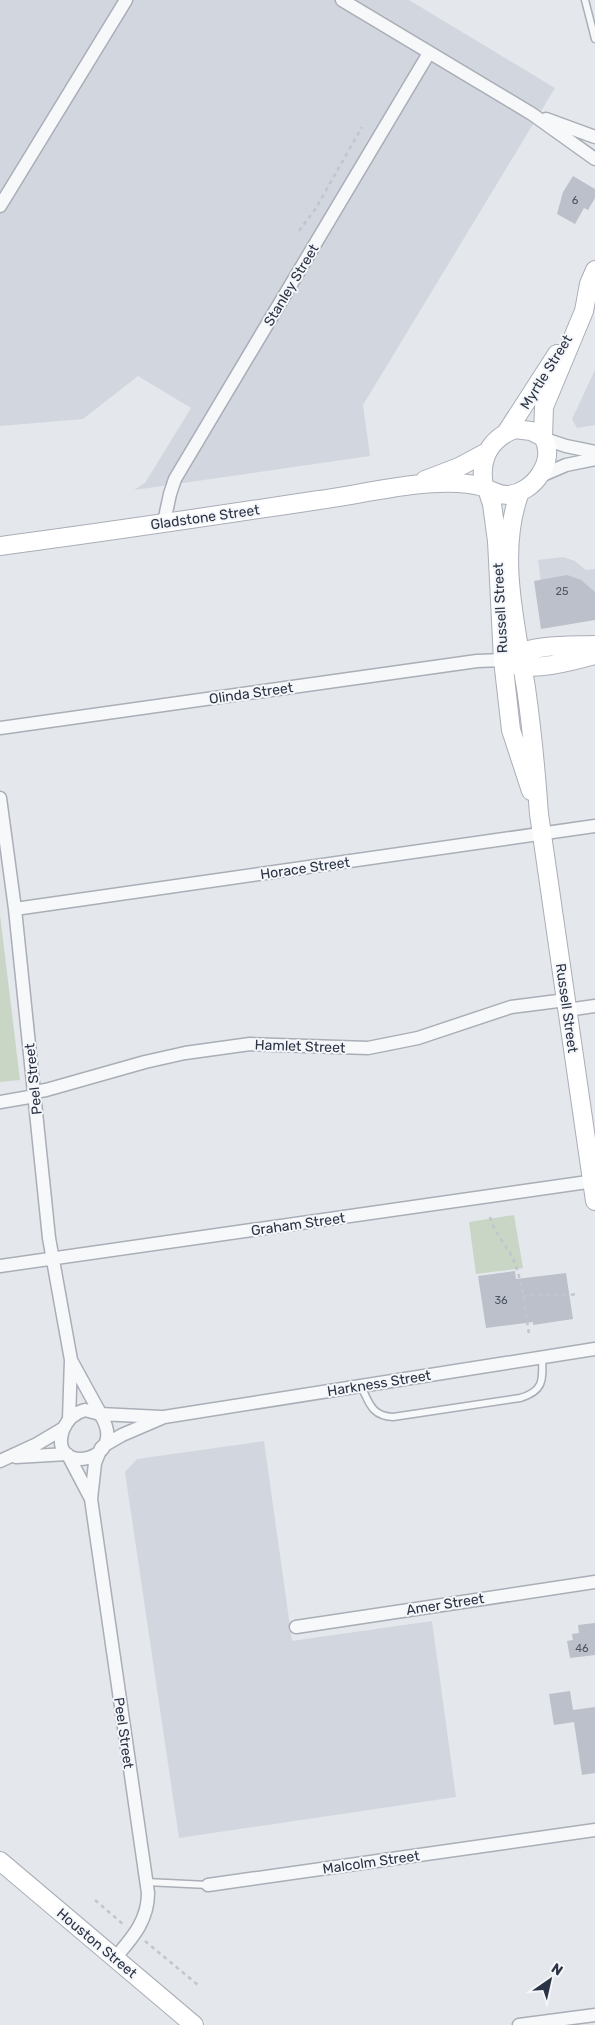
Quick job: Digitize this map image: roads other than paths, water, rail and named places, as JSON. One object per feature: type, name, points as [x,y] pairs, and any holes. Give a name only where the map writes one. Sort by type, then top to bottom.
[{"type":"main road","name":"Myrtle Street","points":[[544,438],[544,407],[590,305],[589,284],[595,270]]},
{"type":"main road","name":"Myrtle Street","points":[[506,433],[590,305]]},
{"type":"main road","points":[[515,429],[524,429],[544,438],[548,458],[538,477],[520,492],[500,494],[486,488],[482,465],[487,452],[506,433],[515,429]]},
{"type":"main road","name":"Gladstone Street","points":[[410,485],[459,466],[487,452]]},
{"type":"main road","name":"Gladstone Street","points":[[0,546],[332,499],[410,485],[460,484],[486,488]]},
{"type":"main road","name":"Russell Street","points":[[486,488],[494,518],[497,541],[503,660],[511,730],[539,814]]},
{"type":"main road","name":"Russell Street","points":[[520,492],[512,516],[510,556],[512,599],[535,760],[539,814],[594,1181],[595,1201]]},
{"type":"main road","name":"Olinda Street","points":[[521,660],[559,646],[595,645]]},
{"type":"main road","name":"Olinda Street","points":[[503,660],[572,661],[595,655]]},
{"type":"main road","name":"Houston Street","points":[[0,1861],[194,2025]]},
{"type":"street","points":[[0,206],[126,0]]},
{"type":"street","points":[[342,0],[532,114],[595,159]]},
{"type":"street","name":"Stanley Street","points":[[164,522],[175,479],[429,53]]},
{"type":"street","points":[[532,114],[595,137]]},
{"type":"street","points":[[544,438],[566,446],[595,452]]},
{"type":"street","points":[[538,477],[566,465],[595,459]]},
{"type":"street","name":"Olinda Street","points":[[0,728],[477,662],[503,660]]},
{"type":"street","name":"Peel Street","points":[[0,798],[15,910],[52,1258],[71,1360],[66,1424]]},
{"type":"street","name":"Horace Street","points":[[15,910],[595,826]]},
{"type":"street","name":"Hamlet Street","points":[[0,1102],[164,1057],[229,1046],[277,1044],[368,1048],[418,1038],[511,1007],[595,1006]]},
{"type":"street","name":"Graham Street","points":[[0,1266],[594,1181]]},
{"type":"street","name":"Harkness Street","points":[[102,1447],[122,1435],[164,1418],[595,1349]]},
{"type":"street","name":"Peel Street","points":[[71,1360],[100,1413]]},
{"type":"street","points":[[85,1410],[100,1413],[108,1428],[102,1447],[95,1455],[83,1460],[68,1454],[4,1459],[50,1437],[79,1412],[85,1410]]},
{"type":"street","name":"Harkness Street","points":[[100,1413],[164,1418]]},
{"type":"street","points":[[66,1424],[61,1441],[68,1454]]},
{"type":"street","name":"Peel Street","points":[[102,1447],[95,1463],[92,1500],[148,1903],[144,1917],[134,1935],[115,1958]]},
{"type":"street","name":"Peel Street","points":[[68,1454],[92,1500]]},
{"type":"street","name":"Amer Street","points":[[296,1627],[595,1582]]},
{"type":"street","name":"Malcolm Street","points":[[208,1885],[595,1830]]},
{"type":"street","points":[[519,2025],[595,2015]]},
{"type":"lane","points":[[585,0],[595,39]]},
{"type":"lane","points":[[361,1386],[374,1411],[380,1415],[393,1417],[520,1398],[532,1394],[543,1380],[542,1358]]},
{"type":"lane","name":"Malcolm Street","points":[[146,1882],[208,1885]]}]
